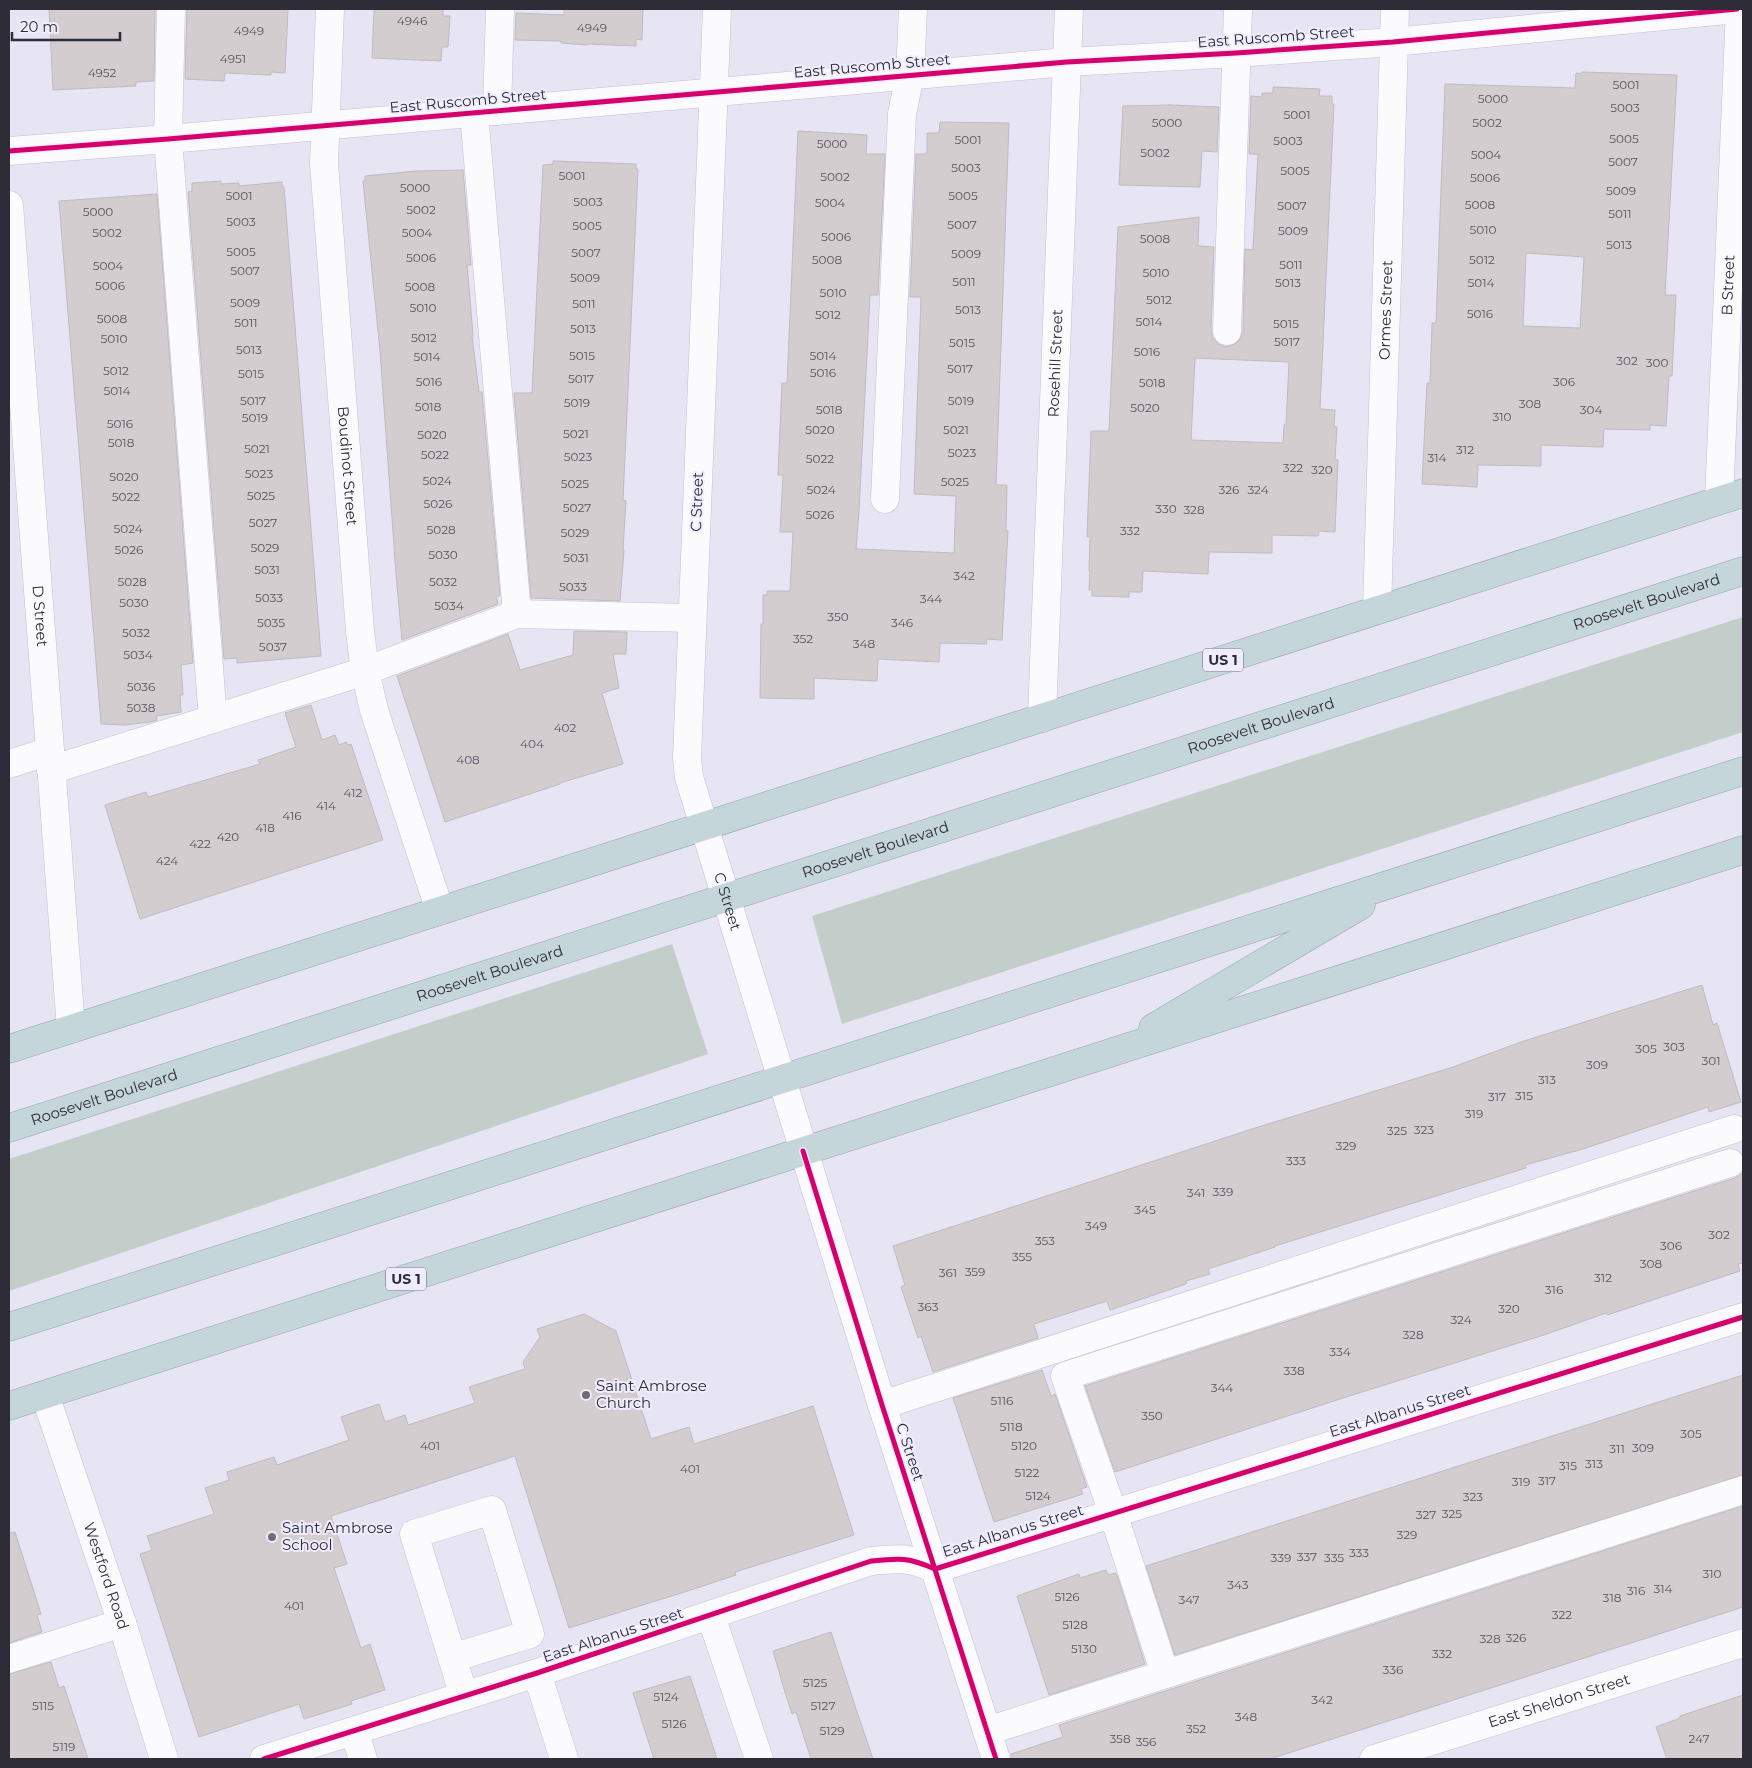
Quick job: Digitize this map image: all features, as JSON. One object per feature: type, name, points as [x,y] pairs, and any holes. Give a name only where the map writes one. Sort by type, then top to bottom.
[{"type":"highway","name":"US 1","points":[[9,1049],[1731,497]]},
{"type":"highway","name":"Roosevelt Boulevard","points":[[9,1128],[1743,571]]},
{"type":"highway","points":[[9,1327],[1743,771]]},
{"type":"highway","name":"US 1","points":[[9,1406],[1743,850]]},
{"type":"highway","points":[[1110,1053],[1404,880]]},
{"type":"street","points":[[171,9],[168,140],[213,719]]},
{"type":"street","name":"Boudinot Street","points":[[330,9],[324,163],[360,631],[365,671],[374,710],[440,911]]},
{"type":"street","points":[[500,9],[485,112],[517,614]]},
{"type":"street","name":"C Street","points":[[717,9],[692,618],[688,777],[882,1406],[996,1759]]},
{"type":"street","points":[[885,499],[902,114],[910,76],[914,9]]},
{"type":"street","name":"Rosehill Street","points":[[1042,718],[1070,9]]},
{"type":"street","points":[[1226,331],[1238,9]]},
{"type":"street","name":"Ormes Street","points":[[1377,610],[1395,9]]},
{"type":"street","name":"East Ruscomb Street","points":[[9,151],[168,140],[1067,62],[1394,42],[1562,17],[1738,9]]},
{"type":"street","name":"B Street","points":[[1731,497],[1738,9]]},
{"type":"street","name":"D Street","points":[[9,204],[71,1029]]},
{"type":"street","points":[[9,764],[50,761],[213,719],[365,671],[517,614],[692,618]]},
{"type":"street","points":[[882,1406],[1734,1129]]},
{"type":"street","points":[[1165,1674],[1113,1513],[1065,1376],[1730,1163]]},
{"type":"street","name":"East Albanus Street","points":[[264,1759],[537,1673],[871,1561],[894,1558],[914,1560],[935,1569],[1743,1317]]},
{"type":"street","name":"Westford Road","points":[[45,1395],[122,1623],[164,1759]]},
{"type":"street","points":[[987,1731],[1743,1490]]},
{"type":"street","points":[[452,1658],[530,1634],[492,1510],[414,1534],[452,1658],[464,1696]]},
{"type":"street","points":[[711,1616],[759,1759]]},
{"type":"street","points":[[9,1659],[122,1623]]},
{"type":"street","name":"East Sheldon Street","points":[[1374,1759],[1743,1643]]},
{"type":"street","points":[[537,1673],[564,1759]]},
{"type":"street","points":[[354,1731],[363,1759]]},
{"type":"shaded area","points":[[1743,617],[1743,732],[842,1024],[812,916]]},
{"type":"shaded area","points":[[672,944],[708,1054],[9,1291],[9,1159]]},
{"type":"building","points":[[49,9],[155,9],[154,81],[136,82],[136,86],[53,90]]},
{"type":"building","points":[[187,9],[288,9],[285,73],[271,72],[271,75],[225,73],[224,81],[185,79]]},
{"type":"building","points":[[374,9],[443,9],[443,16],[450,16],[448,47],[442,47],[441,61],[372,58]]},
{"type":"building","points":[[564,9],[643,9],[642,40],[636,39],[636,46],[515,40],[516,13],[564,15]]},
{"type":"building","points":[[1582,72],[1677,75],[1665,295],[1676,295],[1672,376],[1669,376],[1666,426],[1650,425],[1650,430],[1604,429],[1603,447],[1541,445],[1541,466],[1478,465],[1477,487],[1422,484],[1427,383],[1430,383],[1432,323],[1436,323],[1445,84],[1575,88],[1576,73],[1582,74]],"holes":[[[1526,253],[1584,257],[1580,328],[1523,326]]]},
{"type":"building","points":[[1273,87],[1320,89],[1319,96],[1332,96],[1332,104],[1334,104],[1320,409],[1335,410],[1334,426],[1337,427],[1335,459],[1338,460],[1335,532],[1319,531],[1318,536],[1272,535],[1272,553],[1209,552],[1208,574],[1143,571],[1142,592],[1129,592],[1129,597],[1092,596],[1092,590],[1089,590],[1090,537],[1087,537],[1091,431],[1109,431],[1118,227],[1199,217],[1198,246],[1214,247],[1211,330],[1213,338],[1218,344],[1226,347],[1235,344],[1243,332],[1245,249],[1253,250],[1258,154],[1249,154],[1251,96],[1262,97],[1262,93],[1273,93]],"holes":[[[1195,358],[1289,362],[1286,424],[1284,425],[1283,443],[1191,440]]]},
{"type":"building","points":[[1123,106],[1219,107],[1217,152],[1202,151],[1200,187],[1119,185]]},
{"type":"building","points":[[940,122],[1009,123],[996,485],[1007,485],[1006,531],[1008,531],[1002,640],[986,639],[987,644],[940,643],[939,662],[878,659],[877,681],[814,678],[814,699],[760,698],[763,595],[767,595],[767,591],[790,591],[793,532],[780,532],[783,475],[778,475],[782,383],[787,383],[798,131],[867,135],[866,154],[885,154],[878,295],[870,295],[856,549],[954,553],[956,496],[914,494],[921,297],[910,297],[916,154],[925,154],[927,152],[927,133],[939,133]]},
{"type":"building","points":[[553,161],[636,164],[636,169],[638,169],[623,500],[626,501],[624,550],[620,601],[531,598],[514,393],[532,393],[543,165],[553,164]]},
{"type":"building","points":[[463,170],[471,265],[467,265],[472,336],[479,392],[482,392],[500,596],[496,596],[498,604],[402,640],[380,351],[363,181],[365,181],[365,176],[417,171]]},
{"type":"building","points":[[221,181],[221,184],[239,183],[239,186],[282,182],[282,187],[284,187],[321,656],[237,663],[237,658],[224,659],[188,192],[192,191],[192,183]]},
{"type":"building","points":[[157,194],[193,663],[181,665],[183,695],[180,695],[181,712],[156,716],[157,720],[150,722],[124,725],[101,724],[59,201]]},
{"type":"building","points":[[574,631],[627,632],[626,654],[613,654],[619,688],[602,693],[623,764],[445,822],[397,676],[508,634],[520,670],[573,655]]},
{"type":"building","points":[[311,705],[322,740],[335,735],[339,745],[346,742],[348,745],[351,744],[383,840],[140,919],[105,805],[146,792],[148,797],[260,764],[258,760],[296,747],[285,713]]},
{"type":"building","points":[[1702,985],[1713,1025],[1717,1023],[1741,1102],[1709,1112],[1708,1107],[1583,1149],[1525,1165],[1526,1168],[1275,1246],[1208,1269],[1210,1274],[1186,1281],[1186,1284],[1110,1310],[1107,1301],[1034,1324],[1038,1338],[933,1372],[921,1336],[918,1338],[901,1287],[905,1285],[893,1246],[1252,1129],[1453,1067],[1521,1042]]},
{"type":"building","points":[[1743,1173],[1743,1263],[1738,1264],[1740,1271],[1115,1472],[1085,1386],[1735,1178]]},
{"type":"building","points":[[584,1314],[616,1331],[651,1439],[689,1427],[694,1444],[813,1406],[854,1535],[735,1572],[736,1575],[569,1628],[515,1456],[331,1516],[347,1564],[334,1568],[361,1648],[370,1644],[385,1690],[351,1701],[352,1704],[304,1719],[299,1704],[199,1737],[140,1554],[152,1550],[147,1536],[214,1514],[205,1488],[229,1480],[227,1472],[274,1457],[277,1465],[349,1440],[341,1417],[379,1404],[385,1422],[405,1415],[408,1425],[475,1403],[469,1387],[525,1369],[523,1362],[540,1337],[537,1329]]},
{"type":"building","points":[[1042,1370],[1051,1396],[1055,1394],[1087,1487],[1081,1489],[1083,1494],[994,1522],[953,1398]]},
{"type":"building","points":[[1743,1375],[1743,1475],[1175,1655],[1146,1566]]},
{"type":"building","points":[[1743,1506],[1743,1607],[1270,1759],[1011,1759],[1011,1754],[1063,1737],[1059,1725]]},
{"type":"building","points":[[15,1532],[41,1614],[37,1615],[42,1632],[9,1643],[9,1533]]},
{"type":"building","points":[[1106,1570],[1108,1575],[1115,1573],[1117,1575],[1145,1664],[1049,1695],[1017,1596],[1079,1574],[1080,1578]]},
{"type":"building","points":[[831,1632],[873,1759],[811,1759],[796,1712],[792,1714],[773,1651]]},
{"type":"building","points":[[51,1662],[59,1688],[64,1686],[88,1759],[9,1759],[9,1674]]},
{"type":"building","points":[[690,1676],[717,1759],[654,1759],[633,1693]]},
{"type":"building","points":[[1743,1695],[1743,1759],[1667,1759],[1656,1727],[1680,1718],[1680,1716]]},
{"type":"cycle path","points":[[9,151],[1067,62],[1393,42],[1737,9]]},
{"type":"cycle path","points":[[803,1151],[882,1405],[996,1759]]},
{"type":"cycle path","points":[[264,1759],[537,1673],[871,1561],[904,1559],[935,1569],[1743,1317]]},
{"type":"place","name":"Saint Ambrose Church","points":[[586,1395]]},
{"type":"place","name":"Saint Ambrose School","points":[[272,1537]]}]
